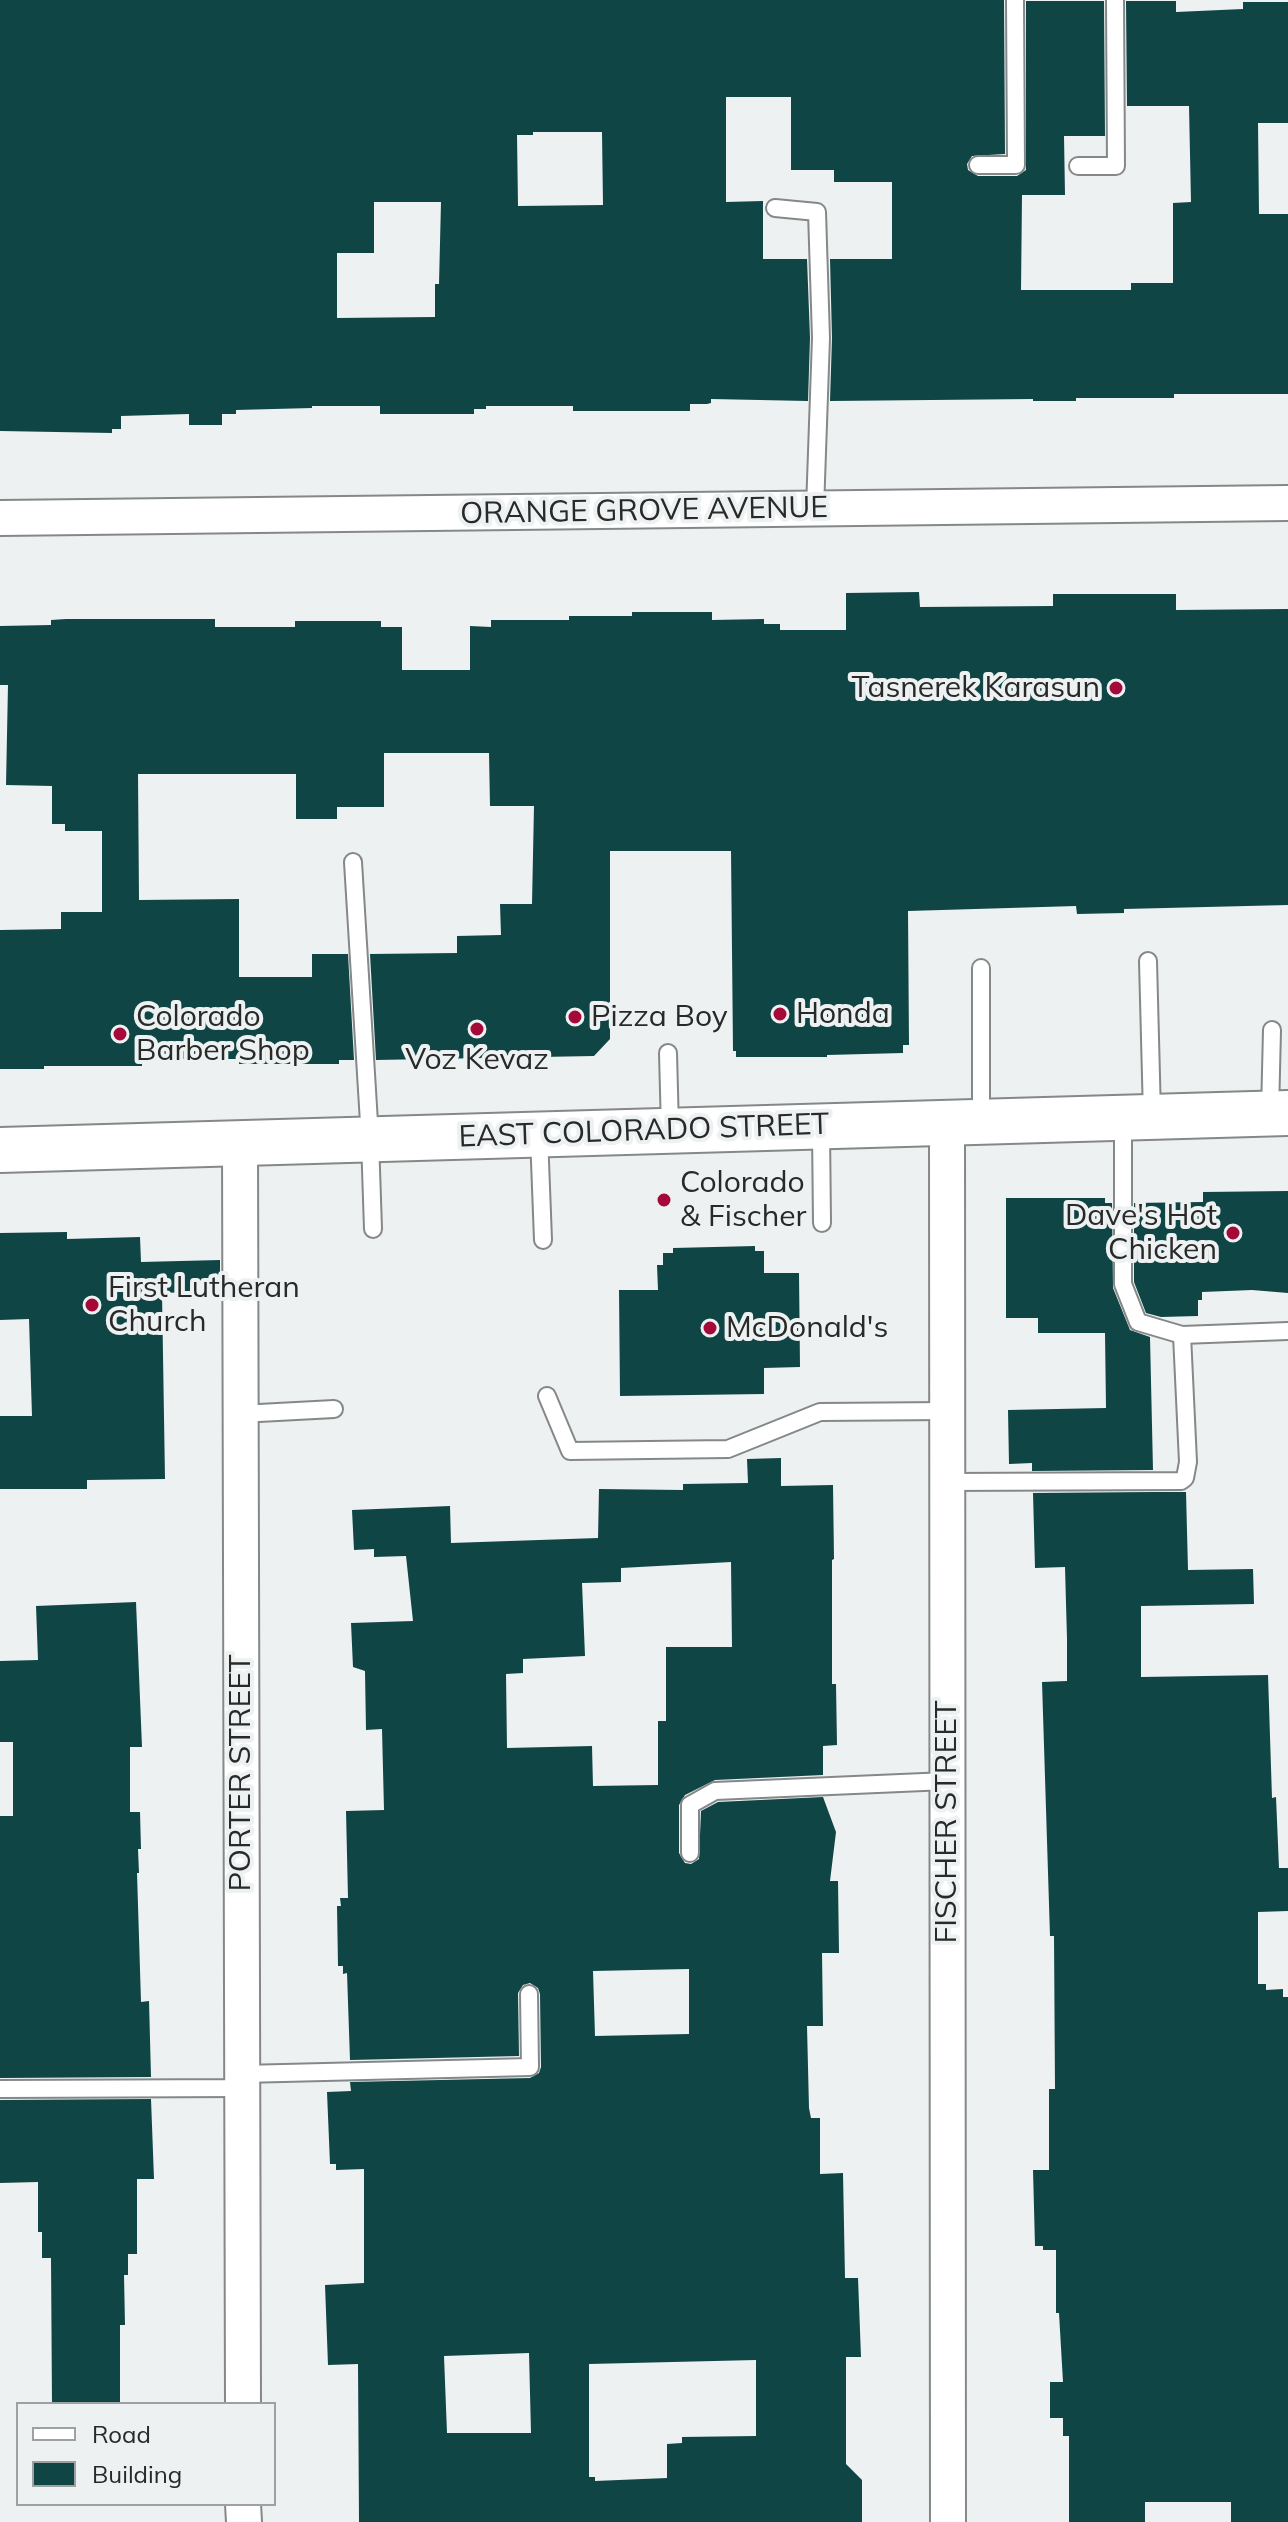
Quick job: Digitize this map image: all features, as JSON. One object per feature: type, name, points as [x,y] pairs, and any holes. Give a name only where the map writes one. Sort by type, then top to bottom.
[{"type":"main road","name":"EAST COLORADO STREET","points":[[0,1150],[1279,1113]]},
{"type":"street","name":"ORANGE GROVE AVENUE","points":[[0,518],[1288,503]]},
{"type":"street","name":"FISCHER STREET","points":[[948,2522],[947,1411],[964,1121]]},
{"type":"street","name":"PORTER STREET","points":[[240,1142],[243,2402]]},
{"type":"lane","points":[[978,165],[1016,165],[1015,0]]},
{"type":"lane","points":[[1078,166],[1116,166],[1115,0]]},
{"type":"lane","points":[[775,208],[817,212],[821,338],[815,509]]},
{"type":"lane","points":[[353,862],[373,1229]]},
{"type":"lane","points":[[1148,961],[1123,1284],[1138,1322],[1182,1335],[1288,1331]]},
{"type":"lane","points":[[964,1121],[981,968]]},
{"type":"lane","points":[[1272,1030],[1279,1113]]},
{"type":"lane","points":[[668,1053],[670,1130]]},
{"type":"lane","points":[[821,1126],[822,1223]]},
{"type":"lane","points":[[539,1134],[543,1240]]},
{"type":"lane","points":[[947,1482],[1181,1481],[1185,1478],[1188,1462],[1182,1335]]},
{"type":"lane","points":[[547,1396],[570,1451],[728,1449],[820,1412],[947,1411]]},
{"type":"lane","points":[[240,1414],[334,1409]]},
{"type":"lane","points":[[690,1853],[690,1805],[715,1791],[947,1781]]},
{"type":"lane","points":[[0,2089],[530,2067],[529,1994]]},
{"type":"building","points":[[0,0],[1004,0],[1005,154],[972,156],[967,164],[968,170],[978,176],[1017,176],[1026,170],[1026,1],[1104,1],[1105,136],[1064,136],[1065,195],[1022,195],[1021,290],[1131,290],[1131,283],[1173,283],[1173,203],[1191,202],[1189,106],[1127,106],[1126,1],[1176,1],[1176,12],[1243,9],[1243,2],[1288,2],[1288,123],[1258,123],[1259,214],[1288,214],[1288,394],[1174,394],[1174,398],[1076,398],[1076,401],[830,401],[830,259],[892,259],[892,182],[834,182],[834,170],[791,170],[791,97],[726,97],[726,202],[763,201],[763,259],[807,259],[810,338],[808,401],[711,399],[711,403],[707,404],[690,404],[690,411],[573,411],[573,406],[486,406],[486,409],[474,409],[474,414],[380,414],[380,406],[312,406],[236,410],[236,414],[222,414],[222,425],[189,425],[189,414],[121,416],[121,429],[112,429],[112,433],[0,431]],"holes":[[[533,132],[602,132],[603,205],[518,206],[517,135],[533,135]],[[374,202],[441,202],[435,317],[337,318],[337,253],[374,253]]]},
{"type":"building","points":[[919,592],[920,607],[1053,606],[1053,594],[1176,594],[1176,610],[1288,609],[1288,905],[1124,909],[1124,913],[1077,914],[1076,906],[908,911],[909,1045],[903,1045],[903,1053],[736,1057],[736,1051],[733,1051],[731,851],[610,851],[610,1039],[594,1056],[376,1060],[370,954],[457,953],[457,936],[501,935],[500,904],[532,904],[534,806],[490,806],[489,753],[384,753],[384,807],[337,807],[337,819],[296,819],[296,774],[138,774],[139,900],[239,899],[239,977],[312,977],[312,954],[348,954],[354,1060],[339,1060],[339,1064],[239,1064],[239,1059],[142,1059],[142,1066],[0,1069],[0,930],[61,929],[61,912],[102,912],[102,831],[65,831],[65,824],[52,824],[52,786],[6,785],[8,685],[0,685],[0,626],[51,625],[51,620],[66,619],[215,619],[215,627],[295,627],[295,621],[381,621],[381,627],[402,627],[402,670],[470,670],[470,626],[491,627],[491,620],[569,620],[569,616],[632,616],[632,612],[712,612],[712,620],[764,619],[764,624],[780,624],[780,630],[846,630],[846,593]]},
{"type":"building","points":[[1288,1191],[1288,1293],[1252,1290],[1202,1292],[1202,1300],[1198,1300],[1198,1316],[1161,1317],[1146,1313],[1134,1282],[1134,1203],[1203,1202],[1203,1192]]},
{"type":"building","points":[[1006,1198],[1105,1198],[1105,1203],[1112,1203],[1113,1288],[1130,1330],[1150,1337],[1153,1470],[1032,1471],[1032,1463],[1009,1464],[1008,1410],[1106,1408],[1105,1333],[1038,1333],[1038,1318],[1006,1318]]},
{"type":"building","points":[[67,1232],[67,1239],[140,1237],[141,1262],[220,1260],[220,1291],[162,1293],[165,1479],[87,1480],[87,1489],[0,1489],[0,1416],[32,1416],[29,1319],[0,1320],[0,1233]]},
{"type":"building","name":"McDonald's","points":[[755,1246],[755,1251],[764,1251],[764,1273],[799,1273],[800,1367],[764,1368],[764,1394],[620,1396],[619,1290],[658,1290],[657,1265],[663,1265],[663,1253],[673,1253],[673,1248]]},
{"type":"building","points":[[781,1458],[781,1486],[833,1485],[832,1684],[836,1684],[837,1745],[823,1746],[823,1775],[715,1780],[685,1795],[679,1805],[679,1853],[685,1863],[691,1864],[699,1859],[701,1811],[718,1802],[823,1797],[836,1832],[830,1881],[838,1881],[839,1953],[822,1953],[823,2026],[807,2026],[809,2108],[811,2118],[820,2118],[820,2174],[843,2173],[845,2278],[858,2278],[861,2357],[846,2357],[846,2464],[862,2480],[862,2522],[359,2522],[358,2364],[328,2365],[325,2285],[364,2283],[364,2169],[336,2170],[336,2164],[330,2164],[327,2092],[351,2091],[350,2082],[530,2078],[539,2073],[541,2067],[540,1994],[538,1988],[530,1983],[523,1985],[518,1993],[519,2056],[350,2060],[347,1973],[343,1974],[343,1966],[338,1966],[337,1906],[341,1906],[340,1898],[348,1898],[346,1811],[384,1810],[382,1729],[366,1730],[365,1671],[353,1667],[351,1623],[413,1621],[406,1556],[374,1557],[374,1549],[354,1550],[352,1510],[450,1506],[451,1543],[598,1538],[599,1489],[683,1490],[683,1484],[748,1483],[747,1459]],"holes":[[[731,1562],[732,1647],[666,1647],[666,1721],[658,1721],[658,1785],[593,1786],[592,1746],[507,1748],[506,1674],[523,1673],[523,1659],[585,1656],[582,1583],[621,1582],[621,1568]],[[689,1969],[689,2034],[595,2036],[593,1971]],[[529,2353],[531,2433],[447,2433],[444,2356]],[[756,2360],[756,2436],[682,2437],[682,2443],[667,2444],[667,2478],[595,2481],[595,2477],[589,2477],[589,2364]]]},
{"type":"building","points":[[1186,1492],[1188,1570],[1253,1569],[1254,1604],[1141,1606],[1141,1677],[1268,1675],[1272,1798],[1276,1797],[1279,1868],[1288,1868],[1288,1911],[1258,1912],[1258,1984],[1266,1984],[1266,1990],[1283,1989],[1283,1997],[1288,1997],[1288,2522],[1231,2522],[1231,2502],[1145,2502],[1145,2522],[1069,2522],[1069,2436],[1063,2436],[1063,2418],[1050,2418],[1050,2382],[1063,2382],[1059,2313],[1056,2313],[1056,2250],[1043,2250],[1043,2246],[1035,2246],[1033,2170],[1049,2170],[1049,2089],[1055,2089],[1054,1936],[1050,1936],[1042,1682],[1067,1681],[1065,1567],[1035,1568],[1033,1493]]},
{"type":"building","points":[[136,1602],[142,1747],[130,1747],[130,1812],[140,1812],[141,1849],[138,1849],[137,1873],[141,2002],[149,2001],[151,2077],[0,2078],[0,1816],[13,1816],[13,1742],[0,1742],[0,1661],[38,1660],[36,1606]]},
{"type":"building","points":[[151,2099],[154,2179],[137,2179],[137,2254],[128,2254],[128,2275],[124,2275],[125,2325],[120,2325],[120,2402],[52,2402],[51,2258],[42,2258],[42,2232],[38,2232],[38,2182],[0,2183],[0,2100]]},
{"type":"place","name":"Tasnerek Karasun","points":[[1116,688]]},
{"type":"place","name":"Honda","points":[[780,1014]]},
{"type":"place","name":"Pizza Boy","points":[[575,1017]]},
{"type":"place","name":"Voz Kevaz","points":[[477,1029]]},
{"type":"place","name":"Colorado Barber Shop","points":[[120,1034]]},
{"type":"place","name":"Colorado & Fischer","points":[[664,1200]]},
{"type":"place","name":"Dave's Hot Chicken","points":[[1233,1233]]},
{"type":"place","name":"First Lutheran Church","points":[[92,1305]]},
{"type":"place","name":"McDonald's","points":[[710,1328]]}]
